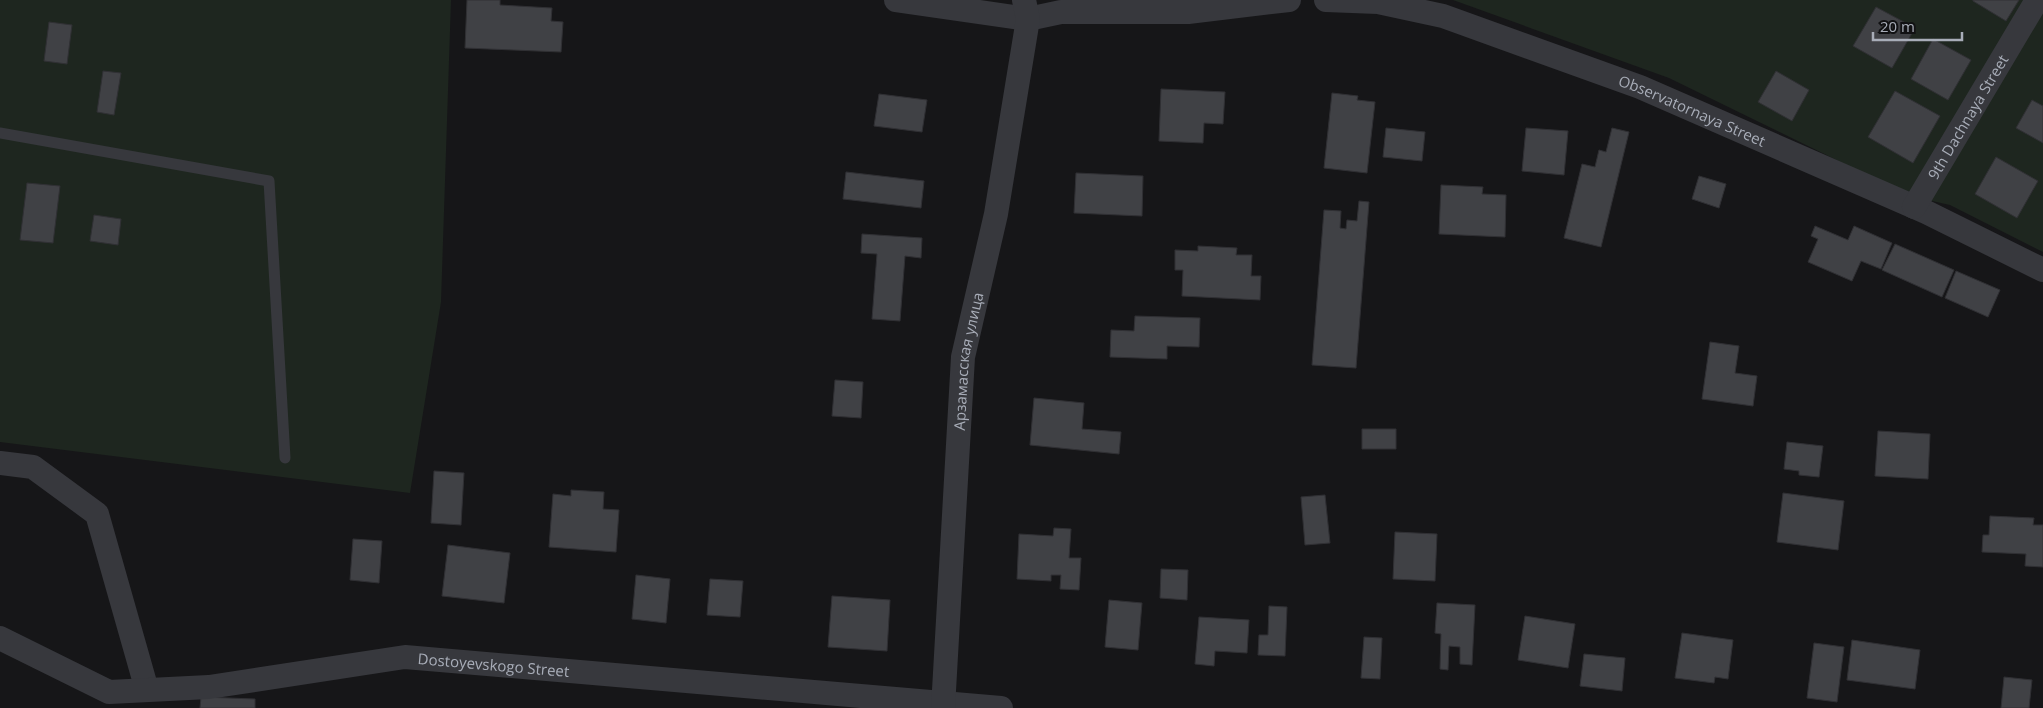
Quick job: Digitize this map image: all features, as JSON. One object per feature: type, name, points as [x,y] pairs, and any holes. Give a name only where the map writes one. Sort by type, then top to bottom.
[{"type":"street","points":[[896,0],[1061,12],[1188,12],[1289,0]]},
{"type":"street","name":"Observatornaya Street","points":[[1326,0],[1378,2],[1443,16],[1640,87],[1914,207],[2043,270]]},
{"type":"street","name":"9th Dachnaya Street","points":[[1914,207],[2037,0]]},
{"type":"street","name":"Арзамасская улица","points":[[943,706],[963,357],[996,214],[1026,10]]},
{"type":"street","points":[[0,463],[33,467],[97,514],[147,690]]},
{"type":"street","name":"Dostoyevskogo Street","points":[[0,638],[109,692],[209,687],[405,657],[943,706],[1001,708]]},
{"type":"lane","points":[[0,134],[269,180],[285,458]]},
{"type":"shaded area","points":[[0,0],[451,0],[441,302],[410,493],[0,442]]},
{"type":"shaded area","points":[[1453,0],[2043,0],[2043,252],[1950,205],[1910,196],[1669,78]]},
{"type":"building","points":[[467,0],[500,0],[500,5],[552,8],[551,21],[563,22],[561,52],[465,48]]},
{"type":"building","points":[[1973,0],[2019,0],[2006,21]]},
{"type":"building","points":[[1876,7],[1915,28],[1892,68],[1853,46]]},
{"type":"building","points":[[49,22],[72,25],[67,64],[44,61]]},
{"type":"building","points":[[1933,39],[1971,60],[1948,100],[1911,79]]},
{"type":"building","points":[[103,71],[121,73],[114,115],[97,112]]},
{"type":"building","points":[[1776,71],[1809,90],[1792,121],[1758,102]]},
{"type":"building","points":[[1161,89],[1225,92],[1223,124],[1204,123],[1203,143],[1159,141]]},
{"type":"building","points":[[1895,91],[1940,116],[1913,163],[1868,137]]},
{"type":"building","points":[[1332,93],[1358,96],[1357,100],[1375,102],[1367,173],[1324,168]]},
{"type":"building","points":[[879,94],[927,100],[922,132],[874,126]]},
{"type":"building","points":[[2032,100],[2043,106],[2043,143],[2016,128]]},
{"type":"building","points":[[1386,128],[1425,132],[1422,161],[1383,157]]},
{"type":"building","points":[[1526,128],[1568,131],[1564,175],[1522,171]]},
{"type":"building","points":[[1612,128],[1629,132],[1601,247],[1564,238],[1582,164],[1595,167],[1599,150],[1606,152]]},
{"type":"building","points":[[1996,157],[2038,181],[2017,218],[1975,194]]},
{"type":"building","points":[[846,172],[924,181],[921,208],[843,199]]},
{"type":"building","points":[[1076,173],[1143,176],[1142,216],[1074,213]]},
{"type":"building","points":[[1699,176],[1726,184],[1719,208],[1692,199]]},
{"type":"building","points":[[27,183],[60,186],[53,243],[20,240]]},
{"type":"building","points":[[1441,185],[1483,187],[1482,194],[1506,195],[1505,237],[1439,234]]},
{"type":"building","points":[[1359,201],[1369,202],[1356,368],[1312,365],[1324,210],[1341,211],[1340,228],[1346,229],[1347,220],[1357,221]]},
{"type":"building","points":[[94,215],[121,219],[118,245],[90,241]]},
{"type":"building","points":[[1815,226],[1848,240],[1854,226],[1892,243],[1881,269],[1861,261],[1852,281],[1808,262],[1818,239],[1811,236]]},
{"type":"building","points":[[862,234],[922,238],[921,258],[905,256],[900,321],[872,319],[877,254],[861,253]]},
{"type":"building","points":[[1895,244],[1954,270],[1942,297],[1882,270]]},
{"type":"building","points":[[1198,246],[1237,248],[1236,255],[1252,255],[1251,276],[1261,276],[1260,300],[1182,296],[1183,270],[1175,270],[1175,250],[1198,251]]},
{"type":"building","points":[[1956,271],[2000,290],[1988,317],[1945,298]]},
{"type":"building","points":[[1135,316],[1200,318],[1199,347],[1167,346],[1167,359],[1110,357],[1111,330],[1134,331]]},
{"type":"building","points":[[1710,342],[1739,346],[1735,373],[1757,376],[1753,406],[1702,399]]},
{"type":"building","points":[[835,380],[863,382],[861,418],[832,416]]},
{"type":"building","points":[[1034,398],[1084,403],[1082,429],[1121,432],[1119,454],[1030,445]]},
{"type":"building","points":[[1362,429],[1396,429],[1396,449],[1362,449]]},
{"type":"building","points":[[1878,431],[1930,434],[1928,479],[1875,476]]},
{"type":"building","points":[[1787,442],[1823,446],[1819,477],[1799,475],[1799,471],[1784,469]]},
{"type":"building","points":[[434,471],[464,473],[461,525],[431,523]]},
{"type":"building","points":[[571,490],[604,492],[603,509],[619,510],[616,552],[549,547],[553,494],[571,496]]},
{"type":"building","points":[[1783,493],[1844,501],[1838,550],[1777,542]]},
{"type":"building","points":[[1325,495],[1330,543],[1305,545],[1301,497]]},
{"type":"building","points":[[1990,516],[2034,518],[2033,525],[2043,525],[2043,567],[2025,566],[2026,554],[1982,552],[1983,535],[1989,535]]},
{"type":"building","points":[[1054,528],[1071,529],[1069,558],[1081,558],[1079,590],[1060,589],[1061,575],[1051,575],[1051,581],[1017,579],[1019,534],[1053,536]]},
{"type":"building","points":[[1395,532],[1437,534],[1435,581],[1393,579]]},
{"type":"building","points":[[353,539],[382,541],[379,583],[350,580]]},
{"type":"building","points":[[448,545],[510,553],[504,603],[442,596]]},
{"type":"building","points":[[1161,569],[1188,570],[1187,600],[1160,598]]},
{"type":"building","points":[[636,575],[670,579],[666,623],[632,619]]},
{"type":"building","points":[[710,579],[743,581],[740,617],[707,615]]},
{"type":"building","points":[[832,596],[890,600],[887,651],[828,647]]},
{"type":"building","points":[[1109,600],[1142,603],[1138,650],[1105,647]]},
{"type":"building","points":[[1437,603],[1475,605],[1472,665],[1460,664],[1460,647],[1449,646],[1448,670],[1440,669],[1441,634],[1435,633]]},
{"type":"building","points":[[1269,606],[1287,607],[1285,656],[1258,655],[1259,635],[1268,635]]},
{"type":"building","points":[[1525,616],[1575,624],[1568,668],[1518,660]]},
{"type":"building","points":[[1199,617],[1249,620],[1247,653],[1215,651],[1214,666],[1195,664]]},
{"type":"building","points":[[1682,633],[1733,640],[1728,679],[1715,677],[1714,683],[1675,678]]},
{"type":"building","points":[[1364,637],[1382,638],[1380,679],[1361,678]]},
{"type":"building","points":[[1852,640],[1920,650],[1915,689],[1847,680]]},
{"type":"building","points":[[1814,643],[1844,647],[1837,702],[1807,698]]},
{"type":"building","points":[[1584,654],[1625,658],[1622,691],[1580,686]]},
{"type":"building","points":[[2004,677],[2032,680],[2029,708],[2001,708]]},
{"type":"building","points":[[201,697],[255,699],[255,708],[200,708]]}]
